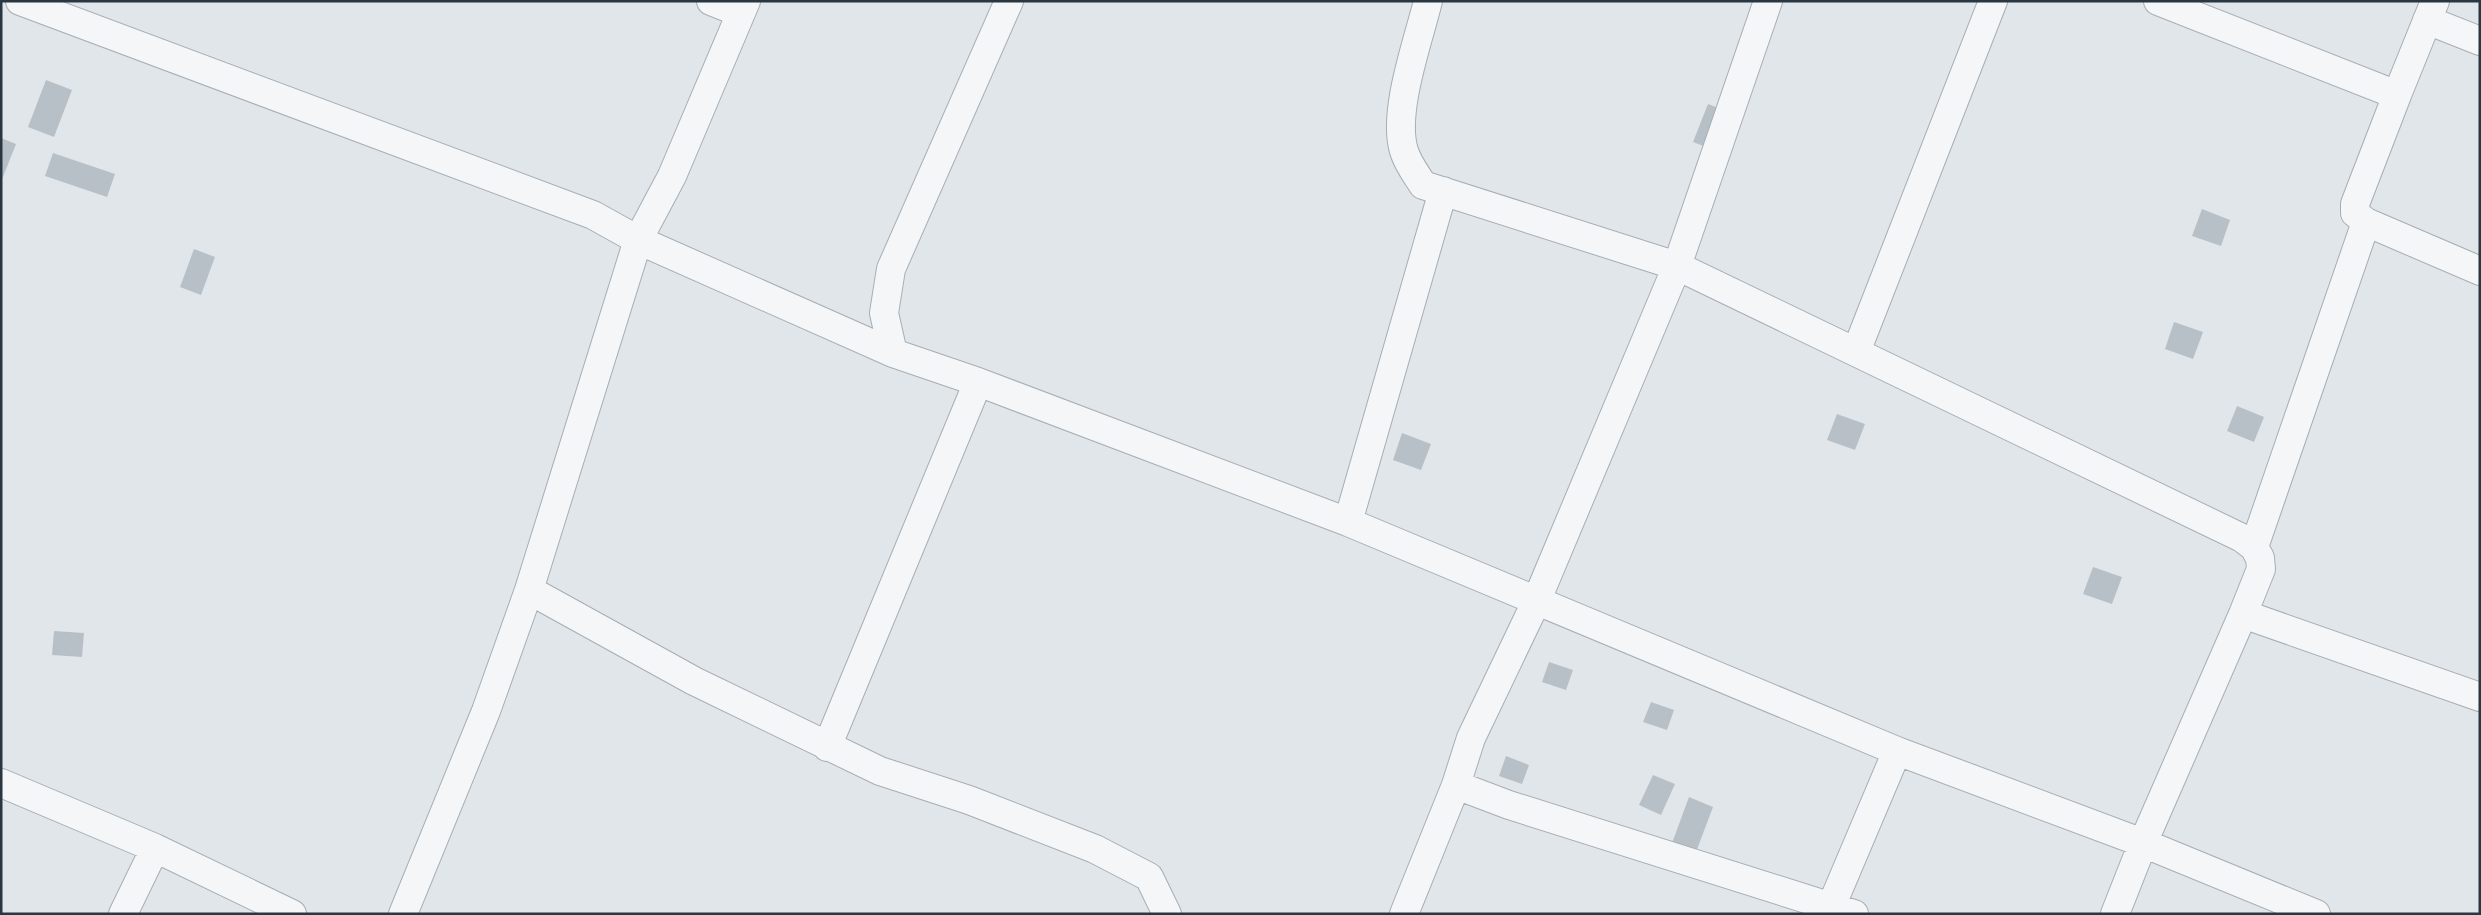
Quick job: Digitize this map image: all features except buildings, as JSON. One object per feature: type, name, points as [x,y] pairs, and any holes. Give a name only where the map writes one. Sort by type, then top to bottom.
[{"type":"street","points":[[20,1],[593,215],[638,240],[893,353],[978,382],[1348,522],[1896,752],[2143,843],[2316,914]]},
{"type":"street","points":[[403,914],[486,711],[529,590],[638,240],[672,176],[743,7],[711,1]]},
{"type":"street","points":[[893,353],[884,313],[891,269],[1009,1]]},
{"type":"street","points":[[1428,1],[1405,92],[1400,123],[1404,151],[1423,185],[1677,266],[2242,538],[2254,547],[2260,558],[2261,568],[2244,614],[2143,843],[2115,914]]},
{"type":"street","points":[[1404,914],[1456,785],[1471,738],[1536,602],[1677,266],[1768,1]]},
{"type":"street","points":[[1856,352],[1994,1]]},
{"type":"street","points":[[2158,1],[2197,8],[2397,96]]},
{"type":"street","points":[[2480,41],[2431,11],[2355,204],[2357,217],[2366,222],[2480,271]]},
{"type":"street","points":[[1348,522],[1443,191]]},
{"type":"street","points":[[2254,547],[2366,222]]},
{"type":"street","points":[[827,747],[978,382]]},
{"type":"street","points":[[529,590],[694,681],[827,747],[880,771],[969,800],[1095,849],[1149,877],[1167,914]]},
{"type":"street","points":[[2244,614],[2480,697]]},
{"type":"street","points":[[1456,785],[1509,805],[1838,911],[1896,752]]},
{"type":"street","points":[[1,783],[155,848],[292,914]]},
{"type":"street","points":[[123,914],[155,848]]}]
